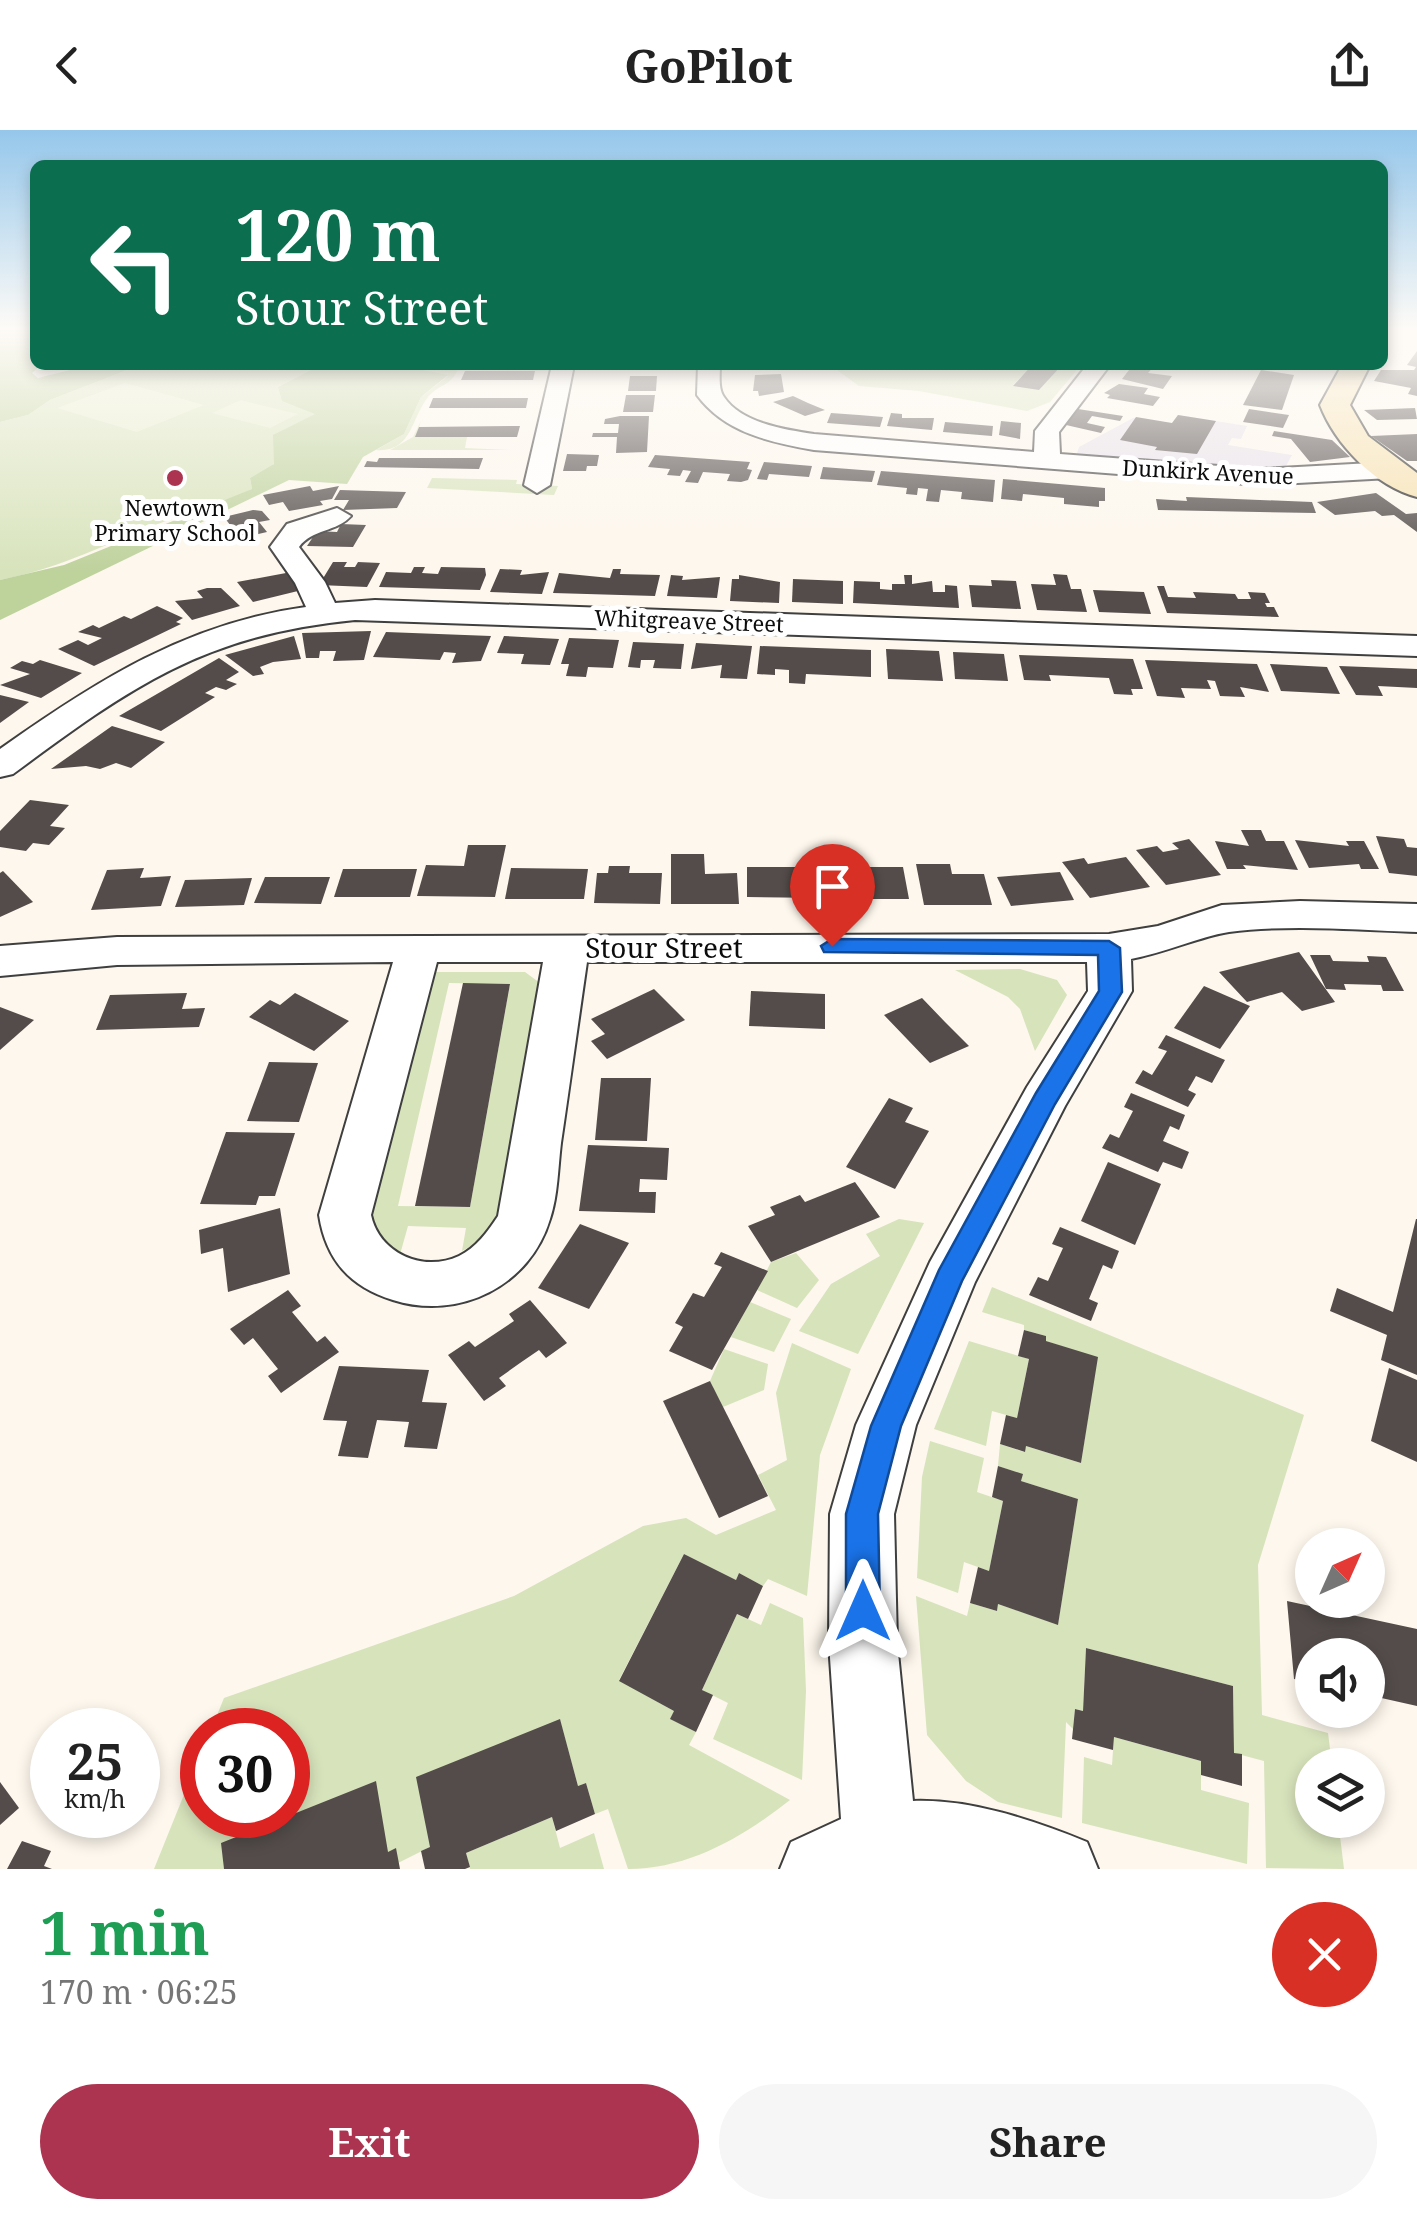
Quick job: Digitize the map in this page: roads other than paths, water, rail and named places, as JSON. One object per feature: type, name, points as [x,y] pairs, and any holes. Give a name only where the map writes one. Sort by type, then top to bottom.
[{"type":"main road","points":[[1337,411],[1355,440],[1403,478]]},
{"type":"street","points":[[537,484],[553,411]]},
{"type":"street","name":"Dunkirk Avenue","points":[[727,411],[745,423],[787,438],[1288,478],[1403,478]]},
{"type":"street","points":[[1047,461],[1047,431],[1063,411]]},
{"type":"street","points":[[324,613],[310,582],[284,547],[297,530],[337,516]]},
{"type":"street","name":"Whitgreave Street","points":[[0,766],[92,702],[184,649],[250,627],[324,613],[375,609],[458,611],[1417,646]]},
{"type":"street","name":"Stour Street","points":[[0,961],[117,951],[1109,948],[1163,939],[1222,919],[1300,914],[1417,918]]},
{"type":"street","name":"Stour Street","points":[[419,948],[345,1215],[356,1252],[387,1277],[442,1282],[473,1275],[490,1265],[515,1238],[524,1218],[567,948]]},
{"type":"street","points":[[1060,1869],[950,1836],[849,1855],[863,1644],[862,1514],[886,1426],[949,1278],[1044,1100],[1110,992],[1109,948]]},
{"type":"place","name":"Newtown Primary School","points":[[175,478]]}]
